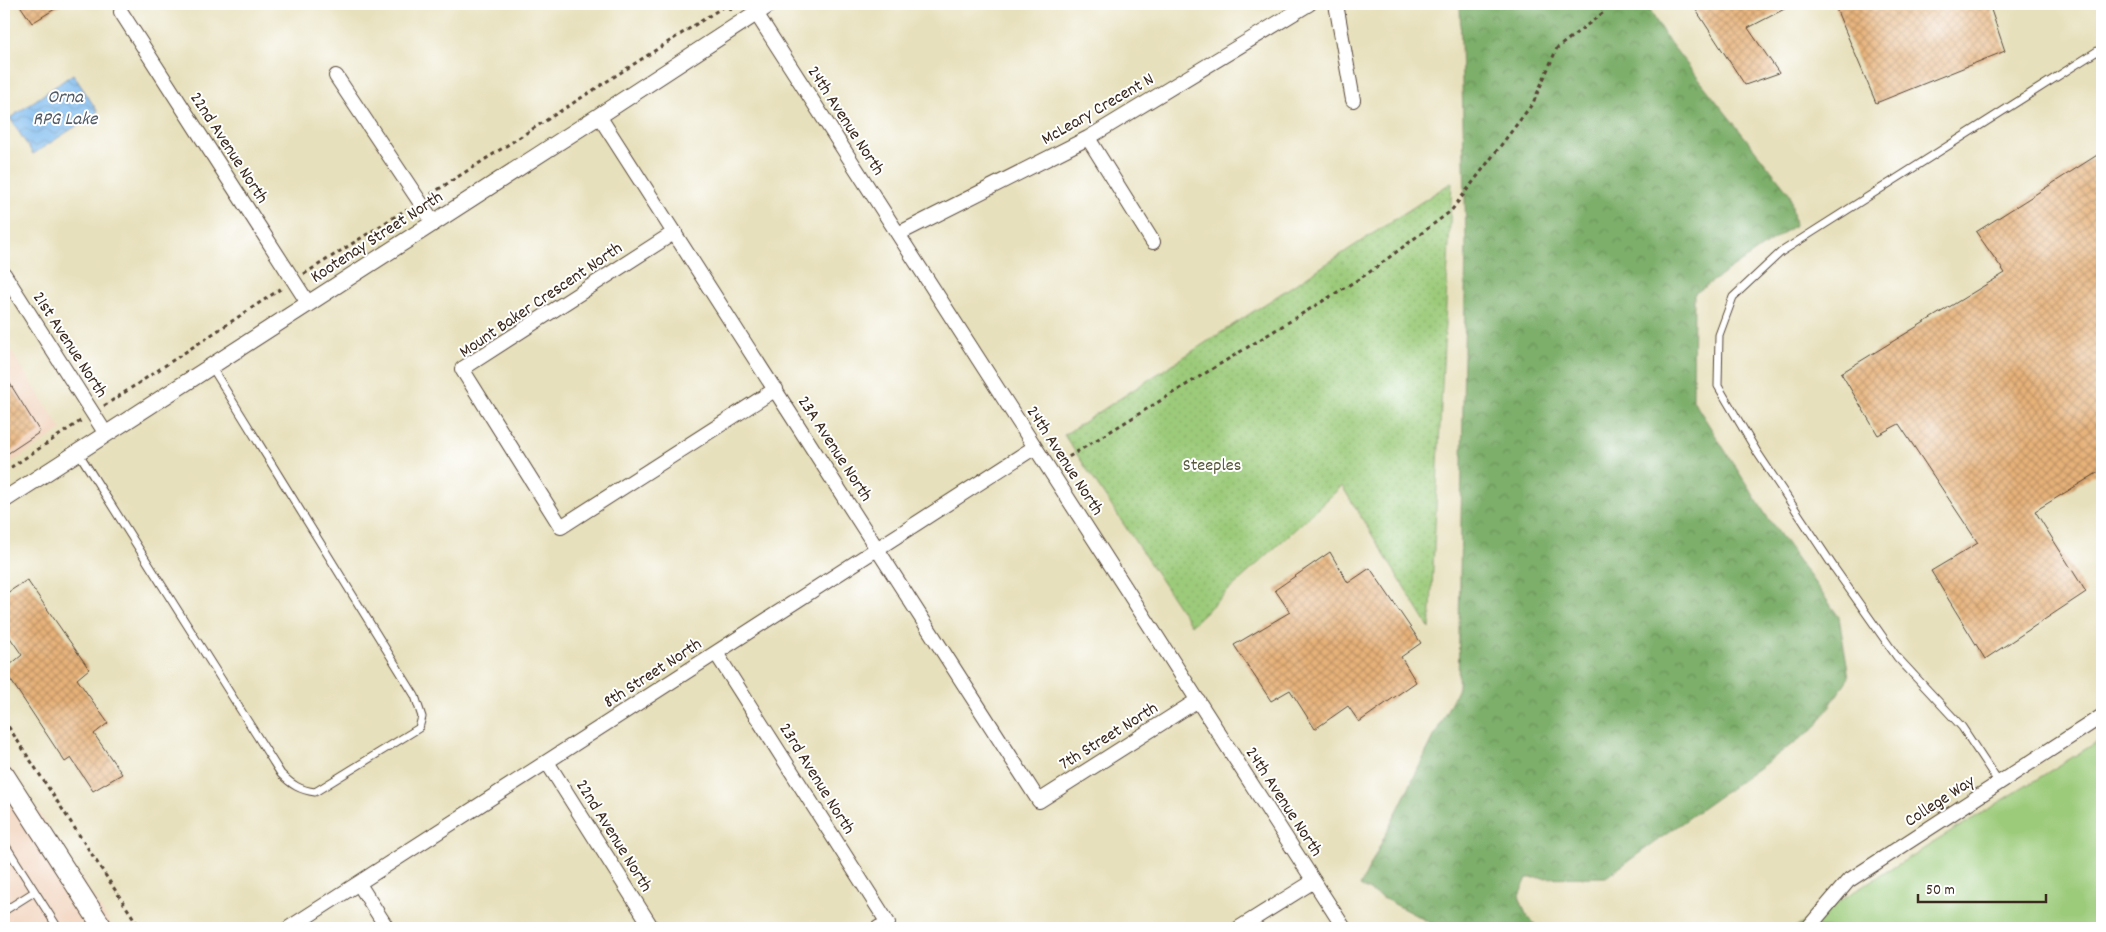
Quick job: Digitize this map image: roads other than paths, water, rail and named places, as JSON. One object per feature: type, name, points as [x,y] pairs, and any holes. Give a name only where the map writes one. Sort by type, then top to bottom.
[{"type":"main road","points":[[4,774],[103,928]]},
{"type":"street","name":"Kootenay Street North","points":[[4,500],[770,4]]},
{"type":"street","name":"McLeary Crecent N","points":[[898,234],[1088,138],[1309,4]]},
{"type":"street","points":[[1336,4],[1353,100]]},
{"type":"street","name":"22nd Avenue North","points":[[121,12],[308,303]]},
{"type":"street","name":"24th Avenue North","points":[[756,13],[1344,928]]},
{"type":"street","points":[[336,76],[434,223]]},
{"type":"street","name":"23A Avenue North","points":[[599,116],[1039,801]]},
{"type":"street","points":[[1088,138],[1153,242]]},
{"type":"street","name":"Mount Baker Crescent North","points":[[675,232],[462,369],[561,526],[776,389]]},
{"type":"street","name":"21st Avenue North","points":[[4,274],[106,434]]},
{"type":"street","name":"8th Street North","points":[[288,928],[1035,447]]},
{"type":"street","name":"23rd Avenue North","points":[[716,653],[883,925]]},
{"type":"street","name":"7th Street North","points":[[1039,801],[1198,700]]},
{"type":"street","name":"College Way","points":[[1808,928],[1848,881],[2102,716]]},
{"type":"street","name":"22nd Avenue North","points":[[547,762],[652,928]]},
{"type":"street","points":[[1239,928],[1314,881]]},
{"type":"street","points":[[359,884],[387,928]]},
{"type":"lane","points":[[1999,783],[1962,727],[1896,657],[1835,570],[1757,452],[1718,386],[1719,335],[1733,297],[1780,252],[2102,48]]},
{"type":"lane","points":[[78,452],[281,774],[290,784],[302,790],[315,792],[419,728],[422,717],[416,696],[211,366]]},
{"type":"lane","points":[[5,846],[58,928]]},
{"type":"lane","points":[[4,912],[34,892]]},
{"type":"water","name":"Orna RPG Lake","points":[[73,74],[98,112],[33,154],[10,118]]},
{"type":"park label","name":"Steeples","points":[[1212,464]]}]
